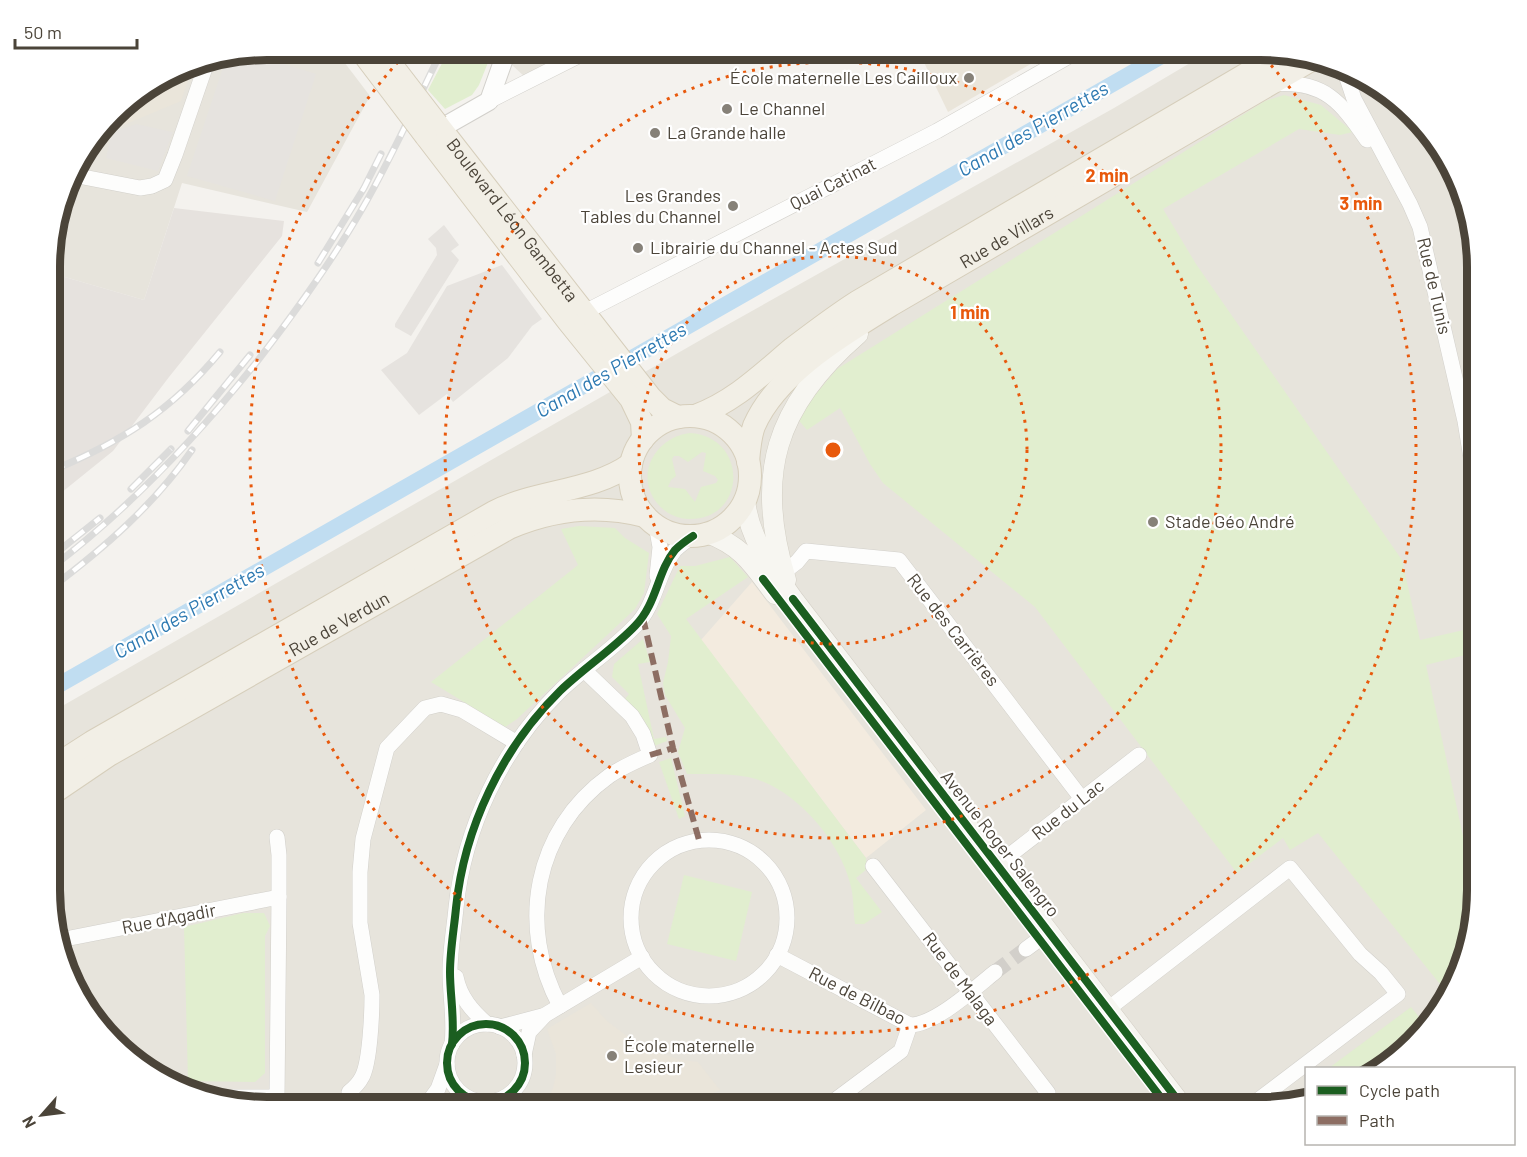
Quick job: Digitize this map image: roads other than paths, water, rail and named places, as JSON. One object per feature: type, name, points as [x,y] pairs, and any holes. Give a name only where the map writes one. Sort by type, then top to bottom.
[{"type":"main road","name":"Boulevard Léon Gambetta","points":[[375,60],[433,131],[575,317],[634,389]]},
{"type":"main road","name":"Rue de Villars","points":[[686,417],[716,407],[739,393],[820,327],[857,302],[1270,60]]},
{"type":"main road","name":"Rue de Villars","points":[[748,462],[750,439],[765,406],[780,388],[825,349],[891,305],[1303,65]]},
{"type":"main road","points":[[793,599],[784,572],[771,514],[774,462],[786,424],[800,398],[818,374],[855,336],[891,305]]},
{"type":"main road","points":[[634,389],[658,406],[686,417],[710,420],[727,429],[740,444],[748,462],[750,481],[745,499],[730,520],[700,535],[670,532],[650,520],[636,502],[630,475],[635,452],[643,439],[660,424],[686,417]]},
{"type":"main road","points":[[634,389],[641,417],[643,439]]},
{"type":"main road","name":"Rue de Verdun","points":[[60,763],[92,742],[494,512],[524,500],[607,477],[632,464]]},
{"type":"main road","name":"Avenue Roger Salengro","points":[[745,499],[747,518],[753,534],[772,569],[997,866],[1038,940],[1108,1009],[1175,1097]]},
{"type":"main road","name":"Rue de Verdun","points":[[60,788],[109,755],[509,528],[544,515],[573,509],[614,510],[650,520]]},
{"type":"main road","name":"Avenue Roger Salengro","points":[[700,535],[732,544],[749,561],[1160,1097]]},
{"type":"street","points":[[489,101],[503,60]]},
{"type":"street","points":[[433,131],[570,60]]},
{"type":"street","name":"Quai Catinat","points":[[575,317],[937,131],[1051,60]]},
{"type":"street","points":[[81,177],[140,188],[165,180],[176,155],[204,70]]},
{"type":"street","name":"Rue de Tunis","points":[[1348,80],[1354,99],[1420,227],[1467,433]]},
{"type":"street","name":"Rue de Tunis","points":[[1270,84],[1304,84],[1326,94],[1351,118],[1400,187]]},
{"type":"street","points":[[650,520],[660,547],[655,594]]},
{"type":"street","points":[[433,1097],[438,1089],[452,1044],[454,1025],[450,971],[457,895],[471,838],[489,794],[517,742],[549,703],[636,626],[646,613],[673,553],[700,535]]},
{"type":"street","name":"Rue des Carrières","points":[[784,572],[806,551],[899,560],[1082,799]]},
{"type":"street","points":[[560,1006],[546,976],[538,943],[537,901],[546,862],[565,823],[587,796],[611,775],[650,755],[643,734],[632,716],[584,670]]},
{"type":"street","points":[[349,1092],[360,1080],[365,1069],[372,1006],[359,912],[362,853],[367,823],[387,748],[392,740],[425,708],[441,704],[462,710],[517,742]]},
{"type":"street","name":"Rue du Lac","points":[[997,866],[1139,755]]},
{"type":"street","points":[[277,837],[281,1097]]},
{"type":"street","points":[[699,840],[713,840],[741,847],[753,854],[773,874],[780,886],[787,914],[784,935],[777,955],[759,978],[725,994],[703,996],[688,993],[662,980],[642,957],[632,933],[632,905],[642,878],[650,867],[672,849],[699,840]]},
{"type":"street","name":"Rue de Malaga","points":[[873,866],[1048,1093]]},
{"type":"street","points":[[1108,1009],[1290,868],[1360,954],[1381,973],[1398,994],[1262,1097]]},
{"type":"street","name":"Rue d'Agadir","points":[[66,939],[279,897]]},
{"type":"street","points":[[453,941],[456,973],[461,993],[475,1013],[515,1038],[524,1055]]},
{"type":"street","name":"Rue de Bilbao","points":[[777,955],[910,1025],[918,1025],[935,1017],[995,972]]},
{"type":"street","points":[[511,1097],[523,1074],[529,1032],[545,1015],[642,957]]},
{"type":"street","points":[[452,1044],[465,1030],[478,1025],[493,1026],[545,1015]]},
{"type":"street","points":[[839,1097],[901,1051],[910,1025]]},
{"type":"street","points":[[447,1064],[451,1080],[456,1088],[468,1097]]},
{"type":"street","points":[[503,1097],[514,1090]]},
{"type":"waterway","name":"Canal des Pierrettes","points":[[60,684],[1154,60]]},
{"type":"tunnel","points":[[995,972],[1026,949]]},
{"type":"railway","points":[[60,561],[108,521],[187,444],[273,341],[326,267],[362,209],[394,150],[437,60]]},
{"type":"railway","points":[[318,263],[364,188],[381,154]]},
{"type":"railway","points":[[60,467],[100,448],[143,423],[183,391],[220,352]]},
{"type":"railway","points":[[188,431],[250,355]]},
{"type":"railway","points":[[131,489],[171,449]]},
{"type":"railway","points":[[60,581],[127,525],[161,489],[192,450]]},
{"type":"railway","points":[[60,550],[100,518]]},
{"type":"place","name":"École maternelle Les Cailloux","points":[[969,78]]},
{"type":"place","name":"Le Channel","points":[[727,109]]},
{"type":"place","name":"La Grande halle","points":[[655,133]]},
{"type":"place","name":"Les Grandes Tables du Channel","points":[[733,206]]},
{"type":"place","name":"Librairie du Channel - Actes Sud","points":[[638,248]]},
{"type":"place","name":"Stade Géo André","points":[[1153,522]]},
{"type":"place","name":"École maternelle Lesieur","points":[[612,1056]]}]
